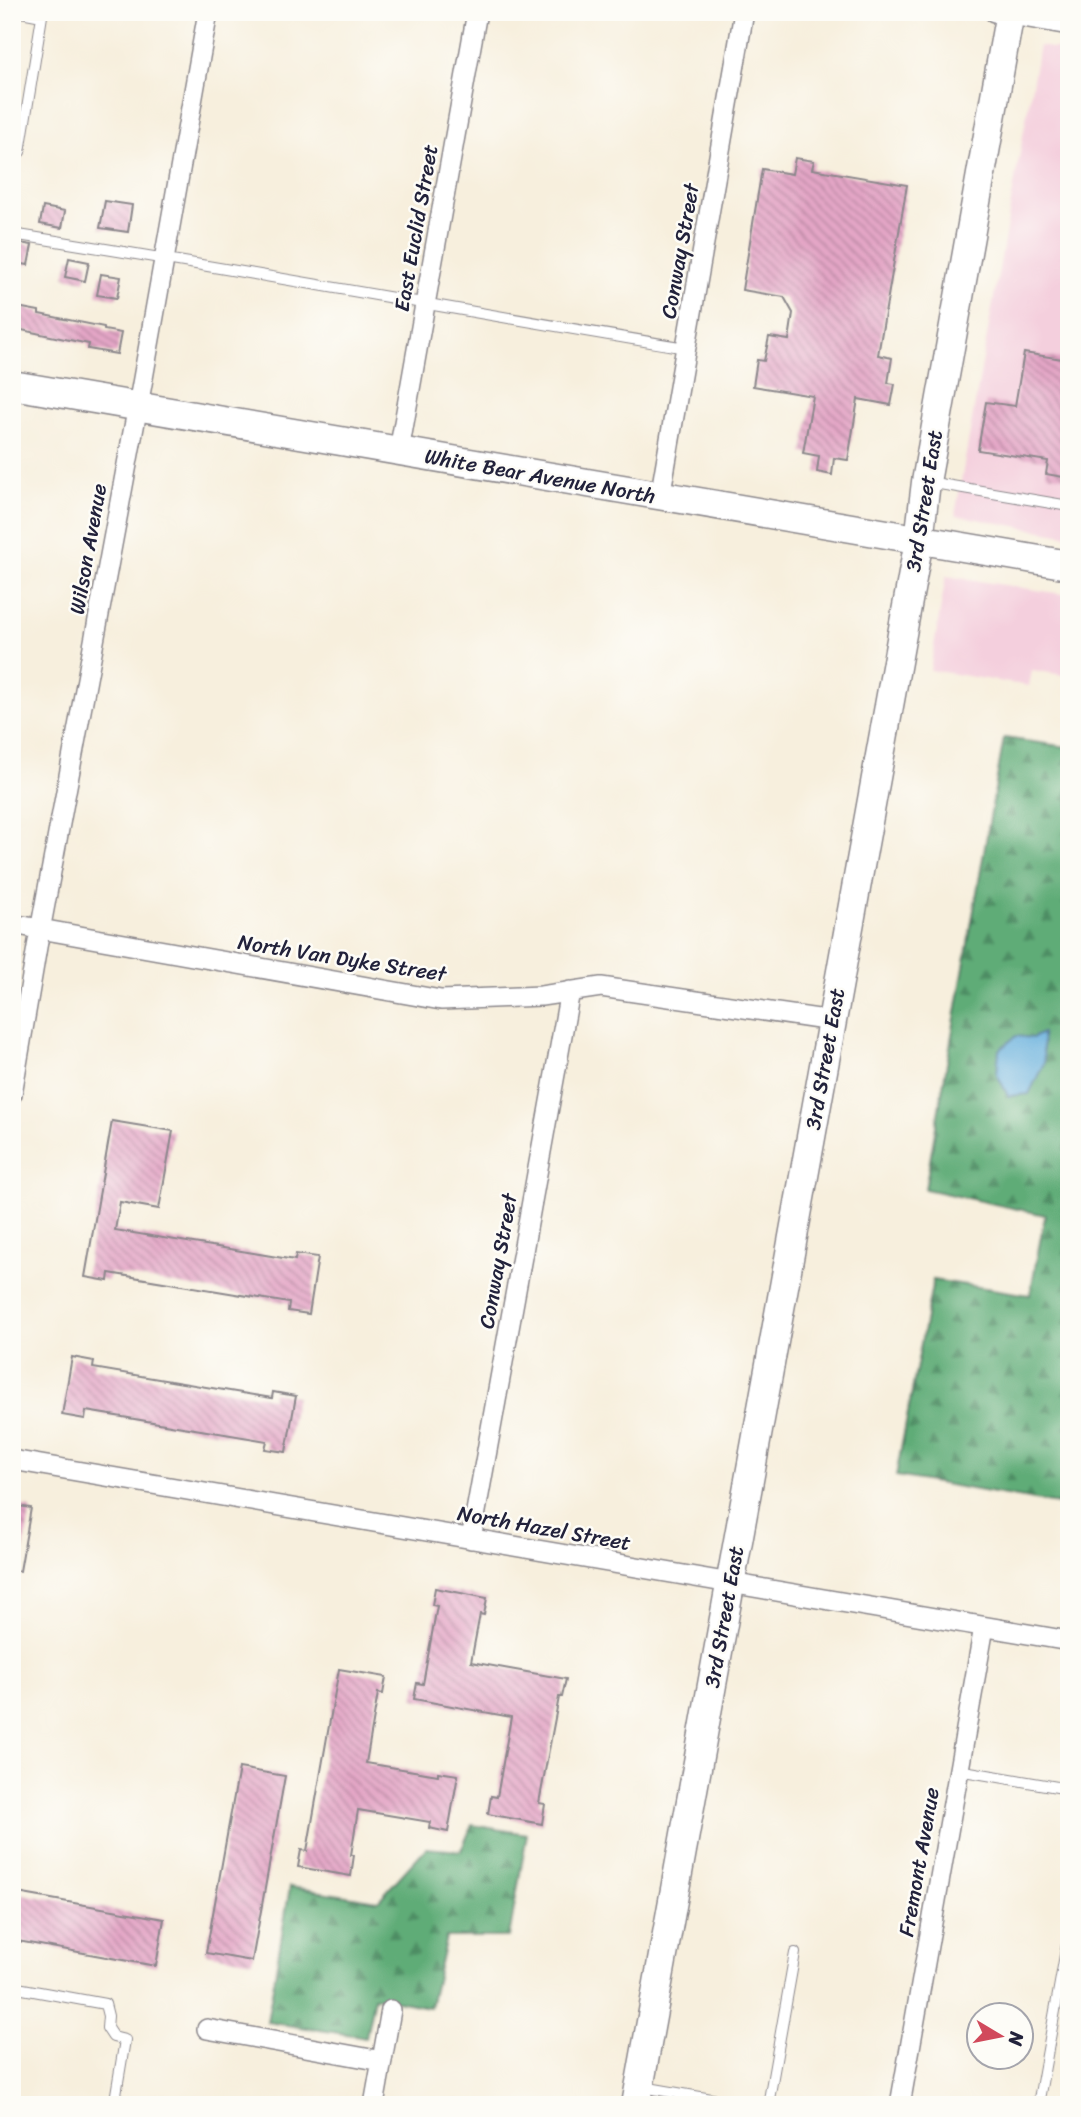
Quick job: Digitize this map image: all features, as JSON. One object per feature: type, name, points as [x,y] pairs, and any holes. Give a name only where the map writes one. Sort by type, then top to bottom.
[{"type":"street","name":"Wilson Avenue","points":[[12,1094],[208,12]]},
{"type":"street","name":"East Euclid Street","points":[[399,451],[477,12]]},
{"type":"street","name":"Conway Street","points":[[660,497],[744,12]]},
{"type":"street","points":[[1005,13],[1069,25]]},
{"type":"street","name":"3rd Street East","points":[[638,2095],[919,540],[926,482],[1005,13]]},
{"type":"street","name":"White Bear Avenue North","points":[[12,385],[1069,565]]},
{"type":"street","name":"North Van Dyke Street","points":[[12,924],[440,1000],[541,996],[601,987],[832,1021]]},
{"type":"street","name":"Conway Street","points":[[471,1539],[570,991]]},
{"type":"street","name":"North Hazel Street","points":[[12,1460],[1069,1641]]},
{"type":"street","name":"Fremont Avenue","points":[[900,2105],[984,1627]]},
{"type":"street","points":[[374,2105],[391,2010]]},
{"type":"street","points":[[207,2029],[382,2061]]},
{"type":"lane","points":[[20,152],[42,16],[21,12]]},
{"type":"lane","points":[[12,234],[164,260],[186,261],[686,348]]},
{"type":"lane","points":[[926,482],[1069,506]]},
{"type":"lane","points":[[958,1770],[1069,1789]]},
{"type":"lane","points":[[1038,2105],[1069,1933]]},
{"type":"lane","points":[[768,2105],[795,1953]]},
{"type":"lane","points":[[12,1987],[105,2004],[107,2028],[113,2037],[125,2040],[115,2100]]},
{"type":"lane","points":[[638,2095],[746,2105]]},
{"type":"shaded area","points":[[1039,46],[1069,51],[1069,536],[955,515]]},
{"type":"shaded area","points":[[946,576],[1069,595],[1069,676],[1032,670],[1029,686],[930,670]]},
{"type":"green space","points":[[1004,738],[1069,747],[1069,1506],[896,1476],[933,1280],[1030,1295],[1045,1215],[925,1189]]},
{"type":"green space","points":[[472,1825],[527,1834],[509,1937],[446,1937],[430,2007],[374,1997],[366,2037],[267,2022],[290,1887],[378,1901],[426,1848],[461,1851]]},
{"type":"water","points":[[1042,1033],[1044,1063],[1029,1094],[1008,1096],[997,1074],[999,1050],[1016,1036],[1032,1038]]},
{"type":"building","points":[[795,158],[814,161],[812,169],[907,185],[878,355],[892,358],[888,383],[895,384],[891,405],[858,399],[848,460],[834,458],[832,475],[817,472],[819,456],[803,453],[813,396],[753,386],[757,360],[764,361],[769,337],[789,340],[793,313],[784,297],[742,290],[762,169],[792,174]]},
{"type":"building","points":[[105,201],[132,205],[128,232],[100,228]]},
{"type":"building","points":[[43,207],[65,211],[62,228],[40,224]]},
{"type":"building","points":[[14,242],[32,245],[28,265],[12,262]]},
{"type":"building","points":[[69,258],[89,262],[85,281],[65,277]]},
{"type":"building","points":[[101,274],[121,277],[117,298],[97,295]]},
{"type":"building","points":[[12,306],[121,333],[117,354],[88,349],[89,344],[12,328]]},
{"type":"building","points":[[1024,353],[1069,360],[1069,478],[1046,474],[1048,461],[978,450],[986,402],[1015,406]]},
{"type":"building","points":[[112,1121],[173,1131],[159,1209],[120,1202],[115,1230],[295,1260],[296,1254],[318,1257],[309,1314],[288,1311],[289,1303],[109,1273],[108,1281],[85,1277]]},
{"type":"building","points":[[72,1357],[94,1361],[93,1368],[272,1398],[273,1392],[296,1396],[286,1452],[265,1449],[267,1441],[86,1411],[85,1419],[62,1415]]},
{"type":"building","points":[[12,1505],[31,1508],[20,1571],[12,1570]]},
{"type":"building","points":[[435,1588],[487,1598],[484,1615],[480,1614],[471,1662],[566,1679],[562,1697],[559,1697],[539,1803],[545,1804],[542,1824],[488,1814],[491,1796],[497,1797],[511,1717],[414,1699],[417,1683],[423,1684],[437,1606],[432,1605]]},
{"type":"building","points":[[339,1669],[386,1677],[383,1694],[378,1693],[366,1763],[438,1775],[438,1772],[458,1775],[448,1832],[429,1828],[430,1822],[358,1810],[351,1855],[354,1855],[351,1876],[298,1867],[301,1850],[307,1851]]},
{"type":"building","points":[[239,1768],[285,1776],[252,1961],[206,1953]]},
{"type":"building","points":[[12,1892],[164,1919],[156,1966],[12,1940]]}]
